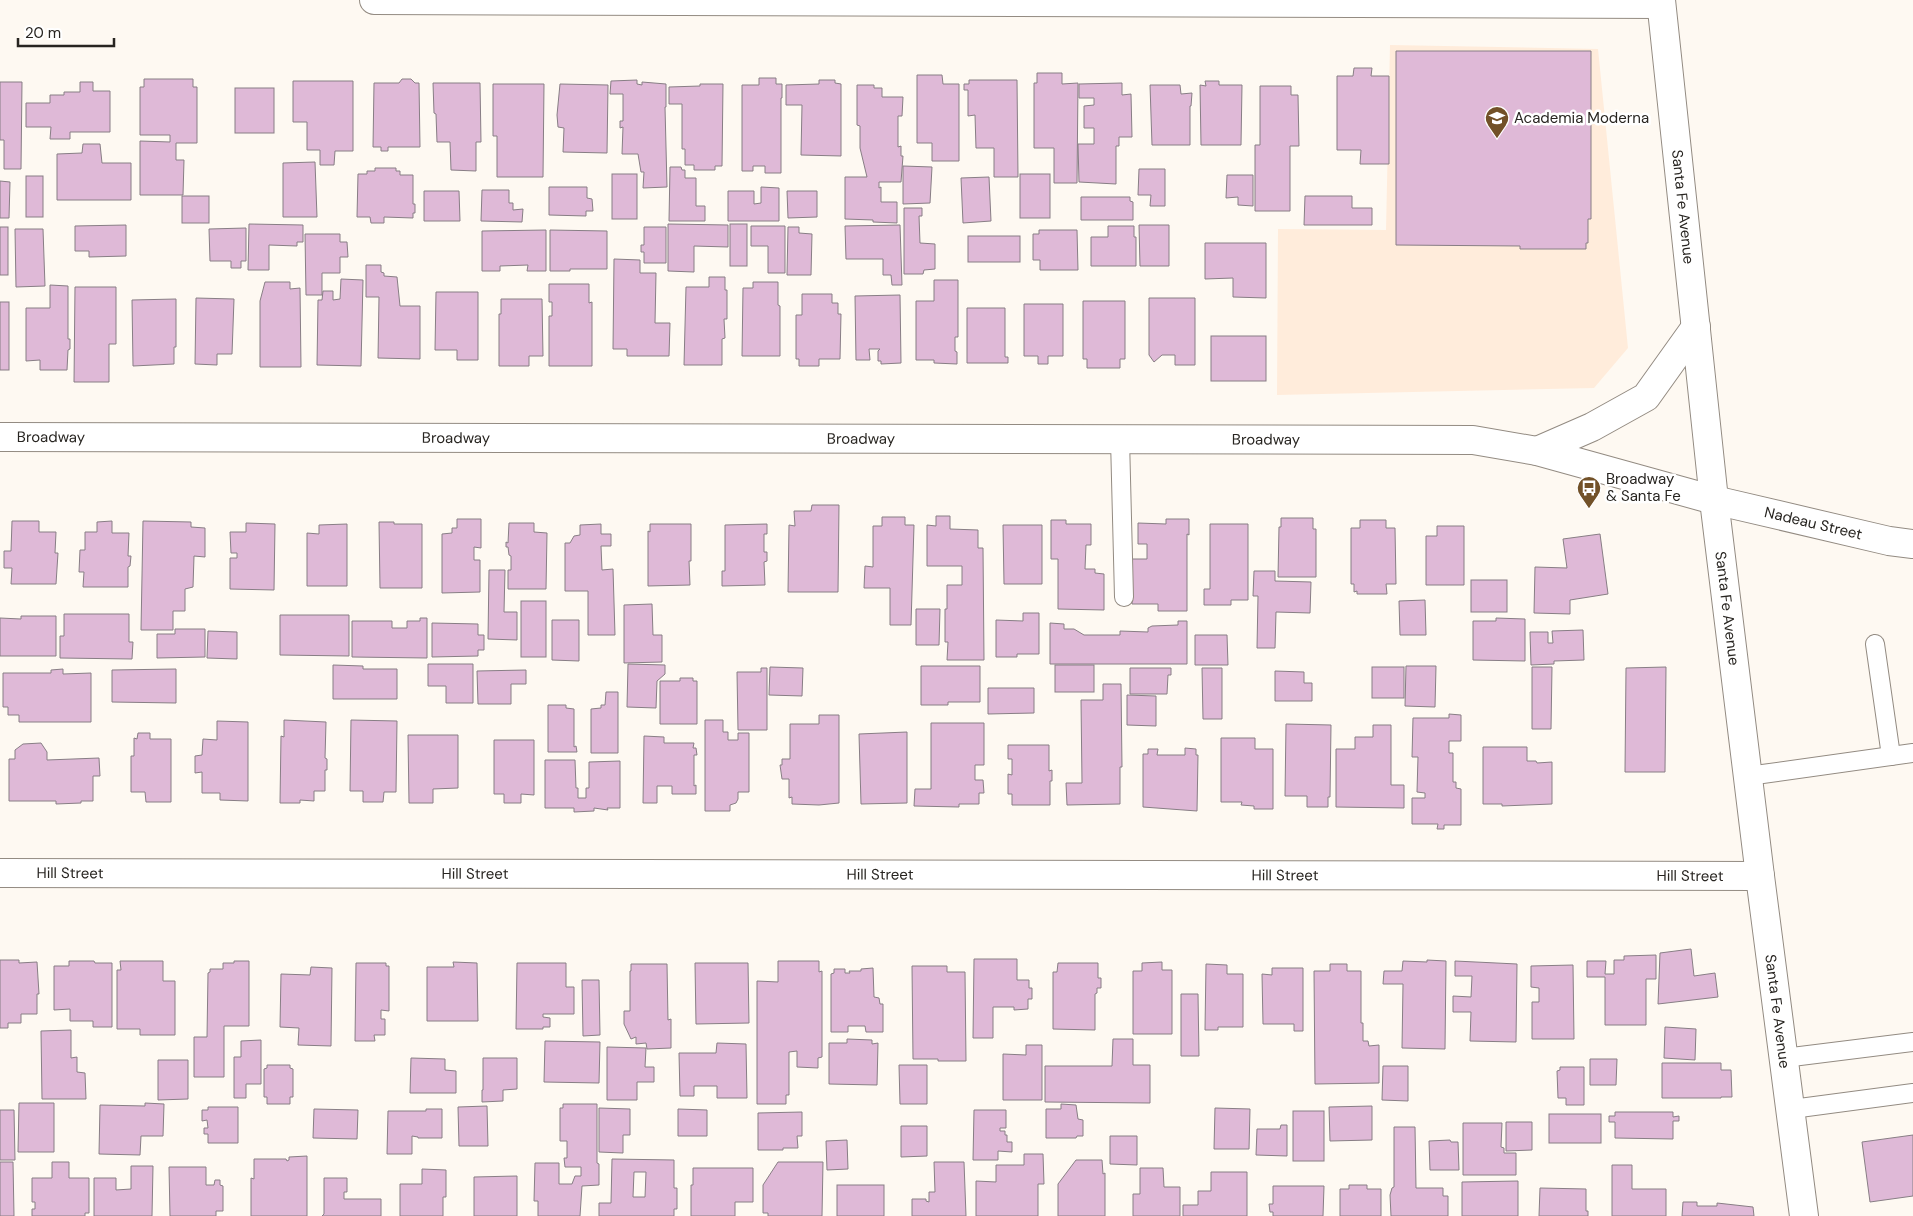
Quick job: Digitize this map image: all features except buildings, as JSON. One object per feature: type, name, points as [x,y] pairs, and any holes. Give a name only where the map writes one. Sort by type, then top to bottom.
[{"type":"street","points":[[374,0],[1661,2]]},
{"type":"street","name":"Santa Fe Avenue","points":[[1661,2],[1714,500],[1760,876],[1792,1108],[1804,1216]]},
{"type":"street","points":[[1537,451],[1592,427],[1646,397],[1696,328]]},
{"type":"street","name":"Broadway","points":[[0,436],[1473,440],[1537,451],[1714,500]]},
{"type":"street","name":"Nadeau Street","points":[[1714,500],[1889,541],[1913,544]]},
{"type":"street","name":"Hill Street","points":[[0,874],[1760,876]]},
{"type":"lane","points":[[1120,439],[1124,597]]},
{"type":"lane","points":[[1875,644],[1891,756]]},
{"type":"lane","points":[[1748,776],[1913,753]]},
{"type":"lane","points":[[1784,1058],[1913,1042]]},
{"type":"lane","points":[[1792,1108],[1913,1093]]},
{"type":"shaded area","name":"Academia Moderna","points":[[1390,45],[1598,49],[1628,348],[1594,388],[1277,395],[1278,229],[1386,230]]},
{"type":"place","name":"Academia Moderna","points":[[1497,139]]},
{"type":"place","name":"Broadway & Santa Fe","points":[[1589,509]]}]
